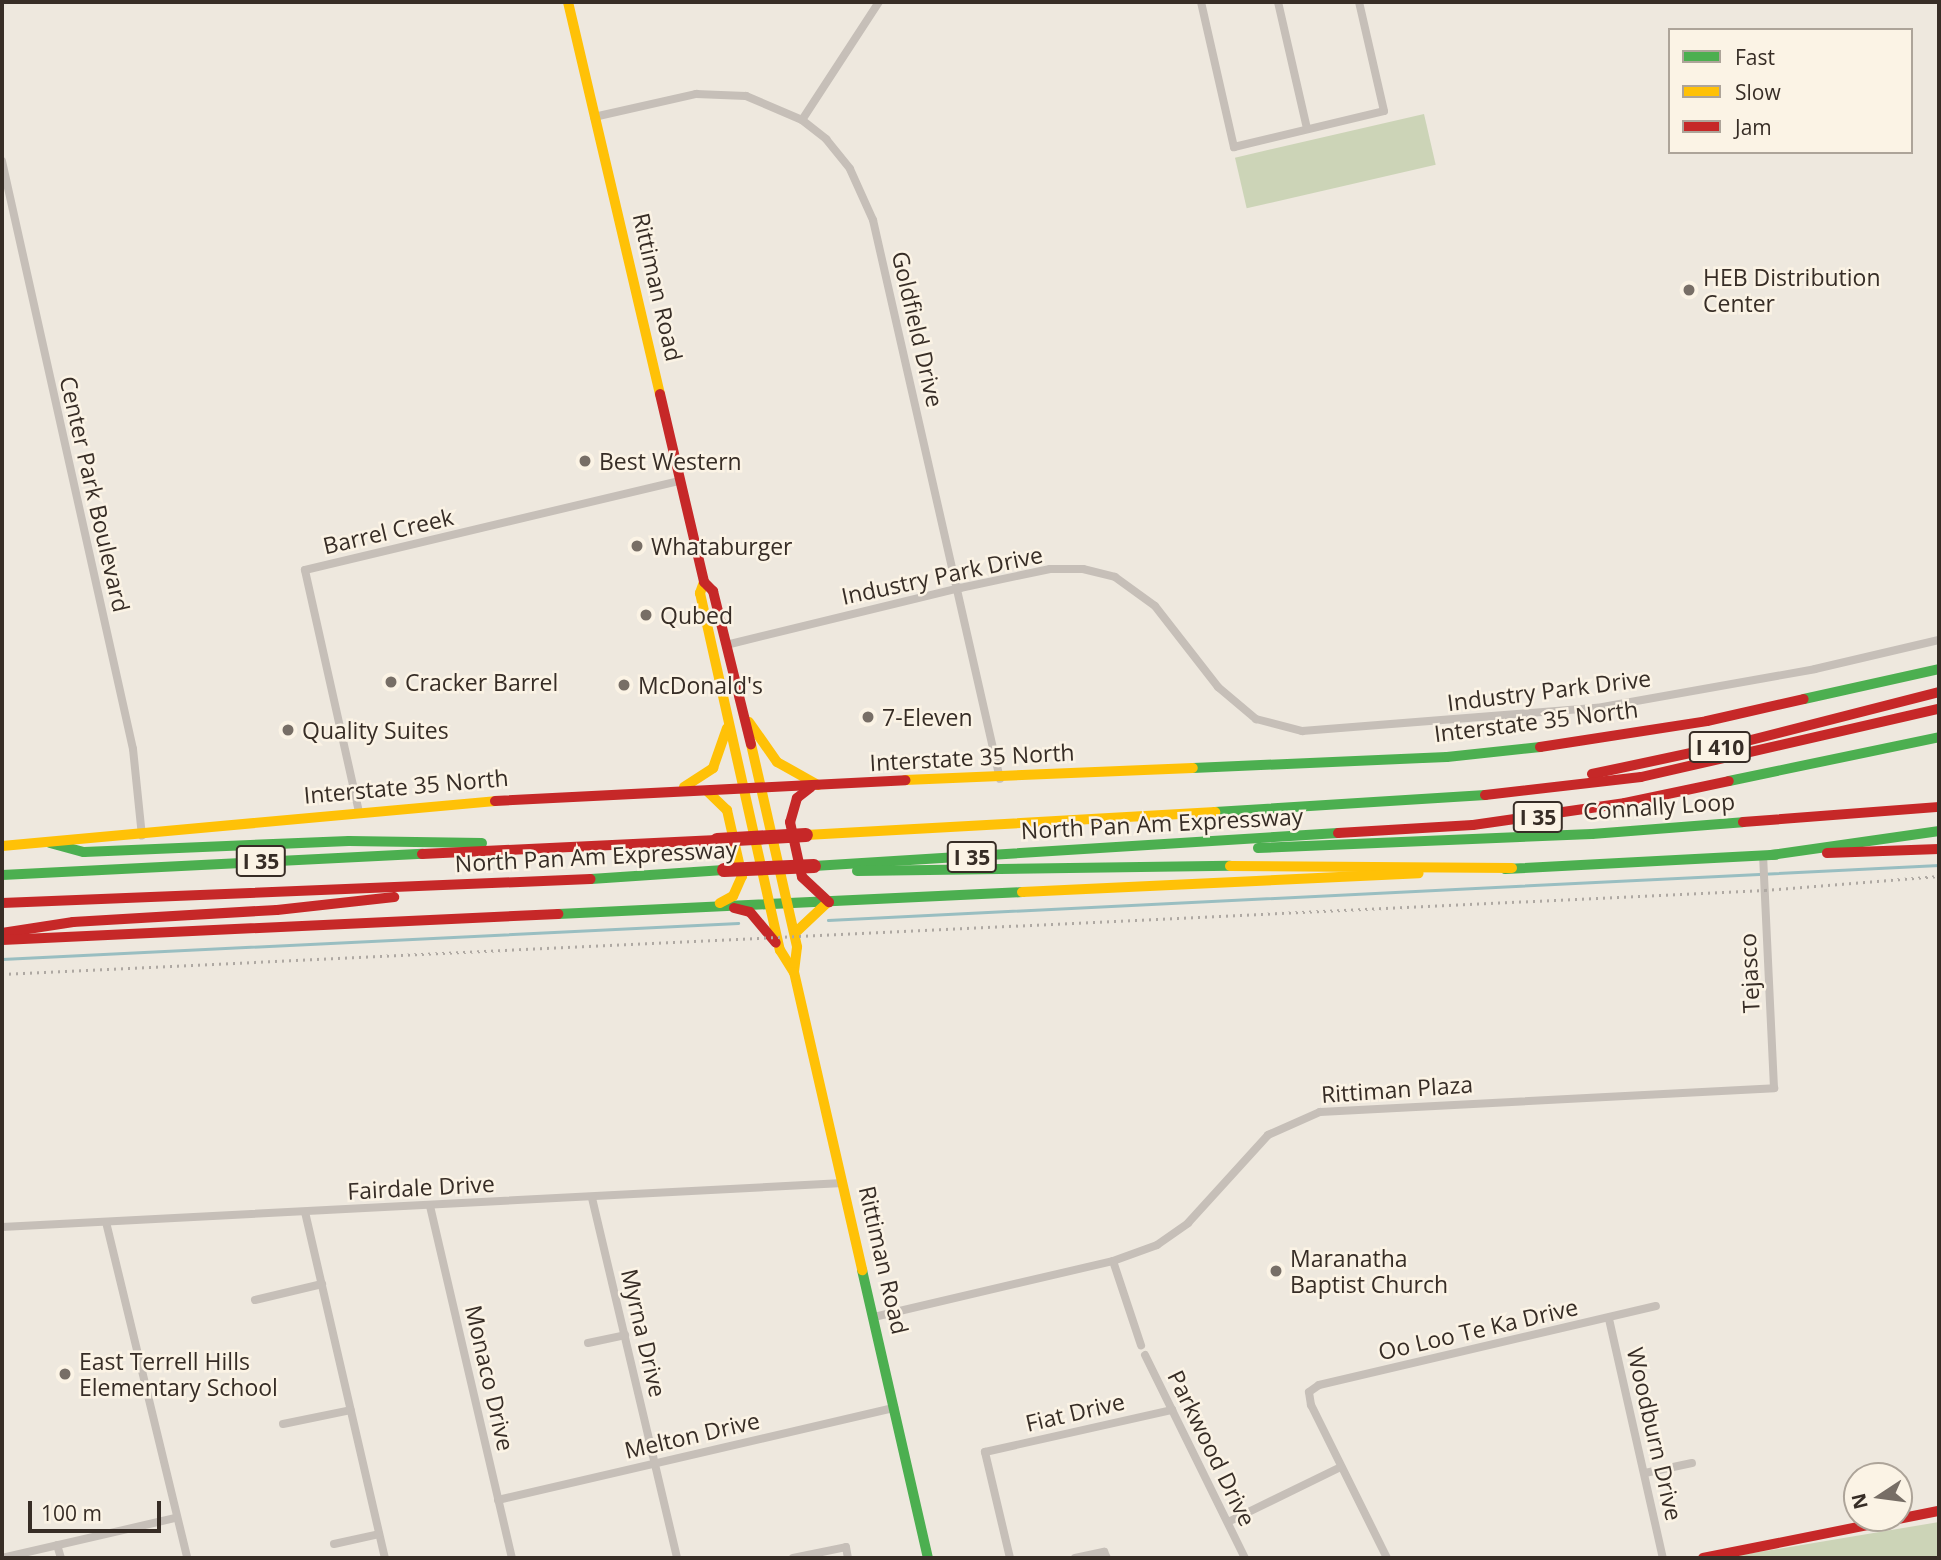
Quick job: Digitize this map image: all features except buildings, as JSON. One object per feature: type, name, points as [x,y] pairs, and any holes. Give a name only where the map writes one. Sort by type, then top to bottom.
[{"type":"main road","name":"Rittiman Road","points":[[568,2],[704,583],[700,593],[780,950],[794,972]]},
{"type":"main road","name":"Rittiman Road","points":[[704,583],[713,591],[762,788],[795,933],[794,972],[928,1558]]},
{"type":"main road","name":"Interstate 35 North","points":[[2,846],[142,836],[359,812],[682,788],[817,787],[1000,779],[1522,750],[1707,721],[1939,669]]},
{"type":"main road","name":"Connally Loop","points":[[1498,793],[1743,742],[1939,692]]},
{"type":"main road","points":[[741,706],[768,752],[817,787]]},
{"type":"main road","name":"North Pan Am Expressway","points":[[2,875],[717,840],[1498,793],[1641,777],[1939,709]]},
{"type":"main road","points":[[682,788],[713,768],[726,743],[729,718]]},
{"type":"main road","name":"North Pan Am Expressway","points":[[2,903],[487,886],[1408,831],[1544,816],[1689,791],[1939,737]]},
{"type":"main road","points":[[817,787],[797,798],[790,822],[802,877],[829,902]]},
{"type":"main road","points":[[704,789],[716,795],[727,810],[742,876],[733,896],[717,905]]},
{"type":"main road","name":"Connally Loop","points":[[1130,848],[1291,848],[1579,834],[1939,807]]},
{"type":"main road","points":[[1765,864],[1939,831]]},
{"type":"main road","points":[[50,843],[84,852],[349,841],[467,841],[521,848]]},
{"type":"main road","points":[[2,940],[1512,869],[1765,864],[1939,849]]},
{"type":"main road","points":[[814,866],[878,873],[1313,865],[1512,869]]},
{"type":"main road","points":[[2,933],[73,922],[276,910],[487,886]]},
{"type":"main road","points":[[795,933],[829,902]]},
{"type":"main road","points":[[717,905],[750,912],[780,950]]},
{"type":"main road","points":[[1703,1558],[1939,1511]]},
{"type":"street","points":[[802,121],[879,2]]},
{"type":"street","points":[[1200,2],[1234,147],[1384,111],[1359,2]]},
{"type":"street","points":[[1278,2],[1307,129]]},
{"type":"street","name":"Goldfield Drive","points":[[594,117],[711,93],[764,101],[802,121],[839,152],[866,200],[960,588],[1000,779]]},
{"type":"street","name":"Center Park Boulevard","points":[[2,161],[132,749],[142,836]]},
{"type":"street","name":"Barrel Creek","points":[[359,812],[305,570],[680,481]]},
{"type":"street","name":"Industry Park Drive","points":[[726,645],[960,588],[1050,569],[1083,569],[1115,577],[1155,606],[1228,695],[1256,719],[1302,732],[1597,708],[1815,669],[1939,640]]},
{"type":"street","name":"Tejasco","points":[[1765,864],[1774,1088]]},
{"type":"street","name":"Rittiman Plaza","points":[[874,1317],[1113,1261],[1170,1238],[1206,1205],[1250,1151],[1284,1126],[1320,1112],[1774,1088]]},
{"type":"street","name":"Fairdale Drive","points":[[2,1227],[843,1183]]},
{"type":"street","name":"Myrna Drive","points":[[592,1198],[677,1558]]},
{"type":"street","name":"Monaco Drive","points":[[430,1206],[512,1558]]},
{"type":"street","points":[[305,1212],[385,1558]]},
{"type":"street","points":[[106,1222],[175,1518],[187,1558]]},
{"type":"street","points":[[1113,1261],[1141,1345]]},
{"type":"street","points":[[255,1300],[322,1284]]},
{"type":"street","name":"Oo Loo Te Ka Drive","points":[[1341,1467],[1311,1405],[1310,1392],[1319,1385],[1656,1306]]},
{"type":"street","name":"Woodburn Drive","points":[[1609,1319],[1663,1558]]},
{"type":"street","points":[[588,1343],[625,1335]]},
{"type":"street","name":"Parkwood Drive","points":[[1145,1354],[1245,1558]]},
{"type":"street","name":"Melton Drive","points":[[498,1500],[894,1408]]},
{"type":"street","points":[[283,1424],[351,1410]]},
{"type":"street","name":"Fiat Drive","points":[[1010,1558],[985,1452],[1172,1410]]},
{"type":"street","points":[[1645,1473],[1692,1463]]},
{"type":"street","points":[[1228,1522],[1341,1467],[1387,1558]]},
{"type":"street","points":[[2,1558],[175,1518]]},
{"type":"street","points":[[334,1544],[379,1534]]},
{"type":"street","points":[[57,1545],[61,1558]]},
{"type":"street","points":[[793,1558],[846,1547],[849,1558]]},
{"type":"street","points":[[1075,1558],[1105,1555]]},
{"type":"green space","points":[[1424,114],[1436,165],[1247,208],[1235,158]]},
{"type":"green space","points":[[1939,1522],[1939,1558],[1719,1558],[1879,1532],[1913,1532],[1913,1526]]},
{"type":"waterway","points":[[828,920],[1939,865]]},
{"type":"waterway","points":[[2,959],[738,923]]},
{"type":"railway","points":[[2,974],[1765,890],[1939,876]]},
{"type":"traffic: fast","points":[[1804,699],[1939,669]]},
{"type":"traffic: fast","points":[[1729,781],[1939,737]]},
{"type":"traffic: fast","points":[[1193,768],[1447,757],[1540,747]]},
{"type":"traffic: fast","points":[[1215,812],[1485,795]]},
{"type":"traffic: fast","points":[[1258,848],[1592,834],[1743,822]]},
{"type":"traffic: fast","points":[[1771,855],[1939,831]]},
{"type":"traffic: fast","points":[[814,866],[1338,833]]},
{"type":"traffic: fast","points":[[50,843],[84,852],[349,841],[482,843]]},
{"type":"traffic: fast","points":[[2,875],[422,854]]},
{"type":"traffic: fast","points":[[1505,869],[1776,855]]},
{"type":"traffic: fast","points":[[857,871],[1230,866]]},
{"type":"traffic: fast","points":[[591,879],[724,870]]},
{"type":"traffic: fast","points":[[558,914],[1022,892]]},
{"type":"traffic: fast","points":[[862,1270],[928,1558]]},
{"type":"traffic: slow","points":[[568,2],[660,394]]},
{"type":"traffic: slow","points":[[704,582],[700,593],[780,950],[794,972]]},
{"type":"traffic: slow","points":[[749,722],[777,762],[818,785]]},
{"type":"traffic: slow","points":[[684,787],[713,768],[727,728]]},
{"type":"traffic: slow","points":[[751,744],[797,947],[794,972],[862,1270]]},
{"type":"traffic: slow","points":[[905,780],[1193,768]]},
{"type":"traffic: slow","points":[[707,791],[727,810],[742,876],[733,896],[720,903]]},
{"type":"traffic: slow","points":[[2,846],[495,801]]},
{"type":"traffic: slow","points":[[806,835],[1215,812]]},
{"type":"traffic: slow","points":[[1230,866],[1512,868]]},
{"type":"traffic: slow","points":[[1022,892],[1419,873]]},
{"type":"traffic: slow","points":[[795,933],[828,902]]},
{"type":"traffic: jam","points":[[660,394],[704,582],[713,591],[751,744]]},
{"type":"traffic: jam","points":[[1592,774],[1743,742],[1939,692]]},
{"type":"traffic: jam","points":[[1540,747],[1707,721],[1804,699]]},
{"type":"traffic: jam","points":[[1485,795],[1641,777],[1939,709]]},
{"type":"traffic: jam","points":[[495,801],[905,780]]},
{"type":"traffic: jam","points":[[1338,833],[1473,825],[1625,803],[1729,781]]},
{"type":"traffic: jam","points":[[811,787],[797,798],[790,822],[802,877],[829,902]]},
{"type":"traffic: jam","points":[[1743,822],[1939,807]]},
{"type":"traffic: jam","points":[[717,840],[806,835]]},
{"type":"traffic: jam","points":[[422,854],[717,840]]},
{"type":"traffic: jam","points":[[1827,853],[1939,849]]},
{"type":"traffic: jam","points":[[724,870],[814,866]]},
{"type":"traffic: jam","points":[[2,903],[591,879]]},
{"type":"traffic: jam","points":[[2,933],[73,922],[277,910],[394,897]]},
{"type":"traffic: jam","points":[[734,908],[750,912],[776,943]]},
{"type":"traffic: jam","points":[[2,940],[558,914]]},
{"type":"traffic: jam","points":[[1703,1558],[1939,1511]]},
{"type":"place","name":"HEB Distribution Center","points":[[1689,290]]},
{"type":"place","name":"Best Western","points":[[585,461]]},
{"type":"place","name":"Whataburger","points":[[637,546]]},
{"type":"place","name":"Qubed","points":[[646,615]]},
{"type":"place","name":"Cracker Barrel","points":[[391,682]]},
{"type":"place","name":"McDonald's","points":[[624,685]]},
{"type":"place","name":"7-Eleven","points":[[868,717]]},
{"type":"place","name":"Quality Suites","points":[[288,730]]},
{"type":"place","name":"Maranatha Baptist Church","points":[[1276,1271]]},
{"type":"place","name":"East Terrell Hills Elementary School","points":[[65,1374]]}]
